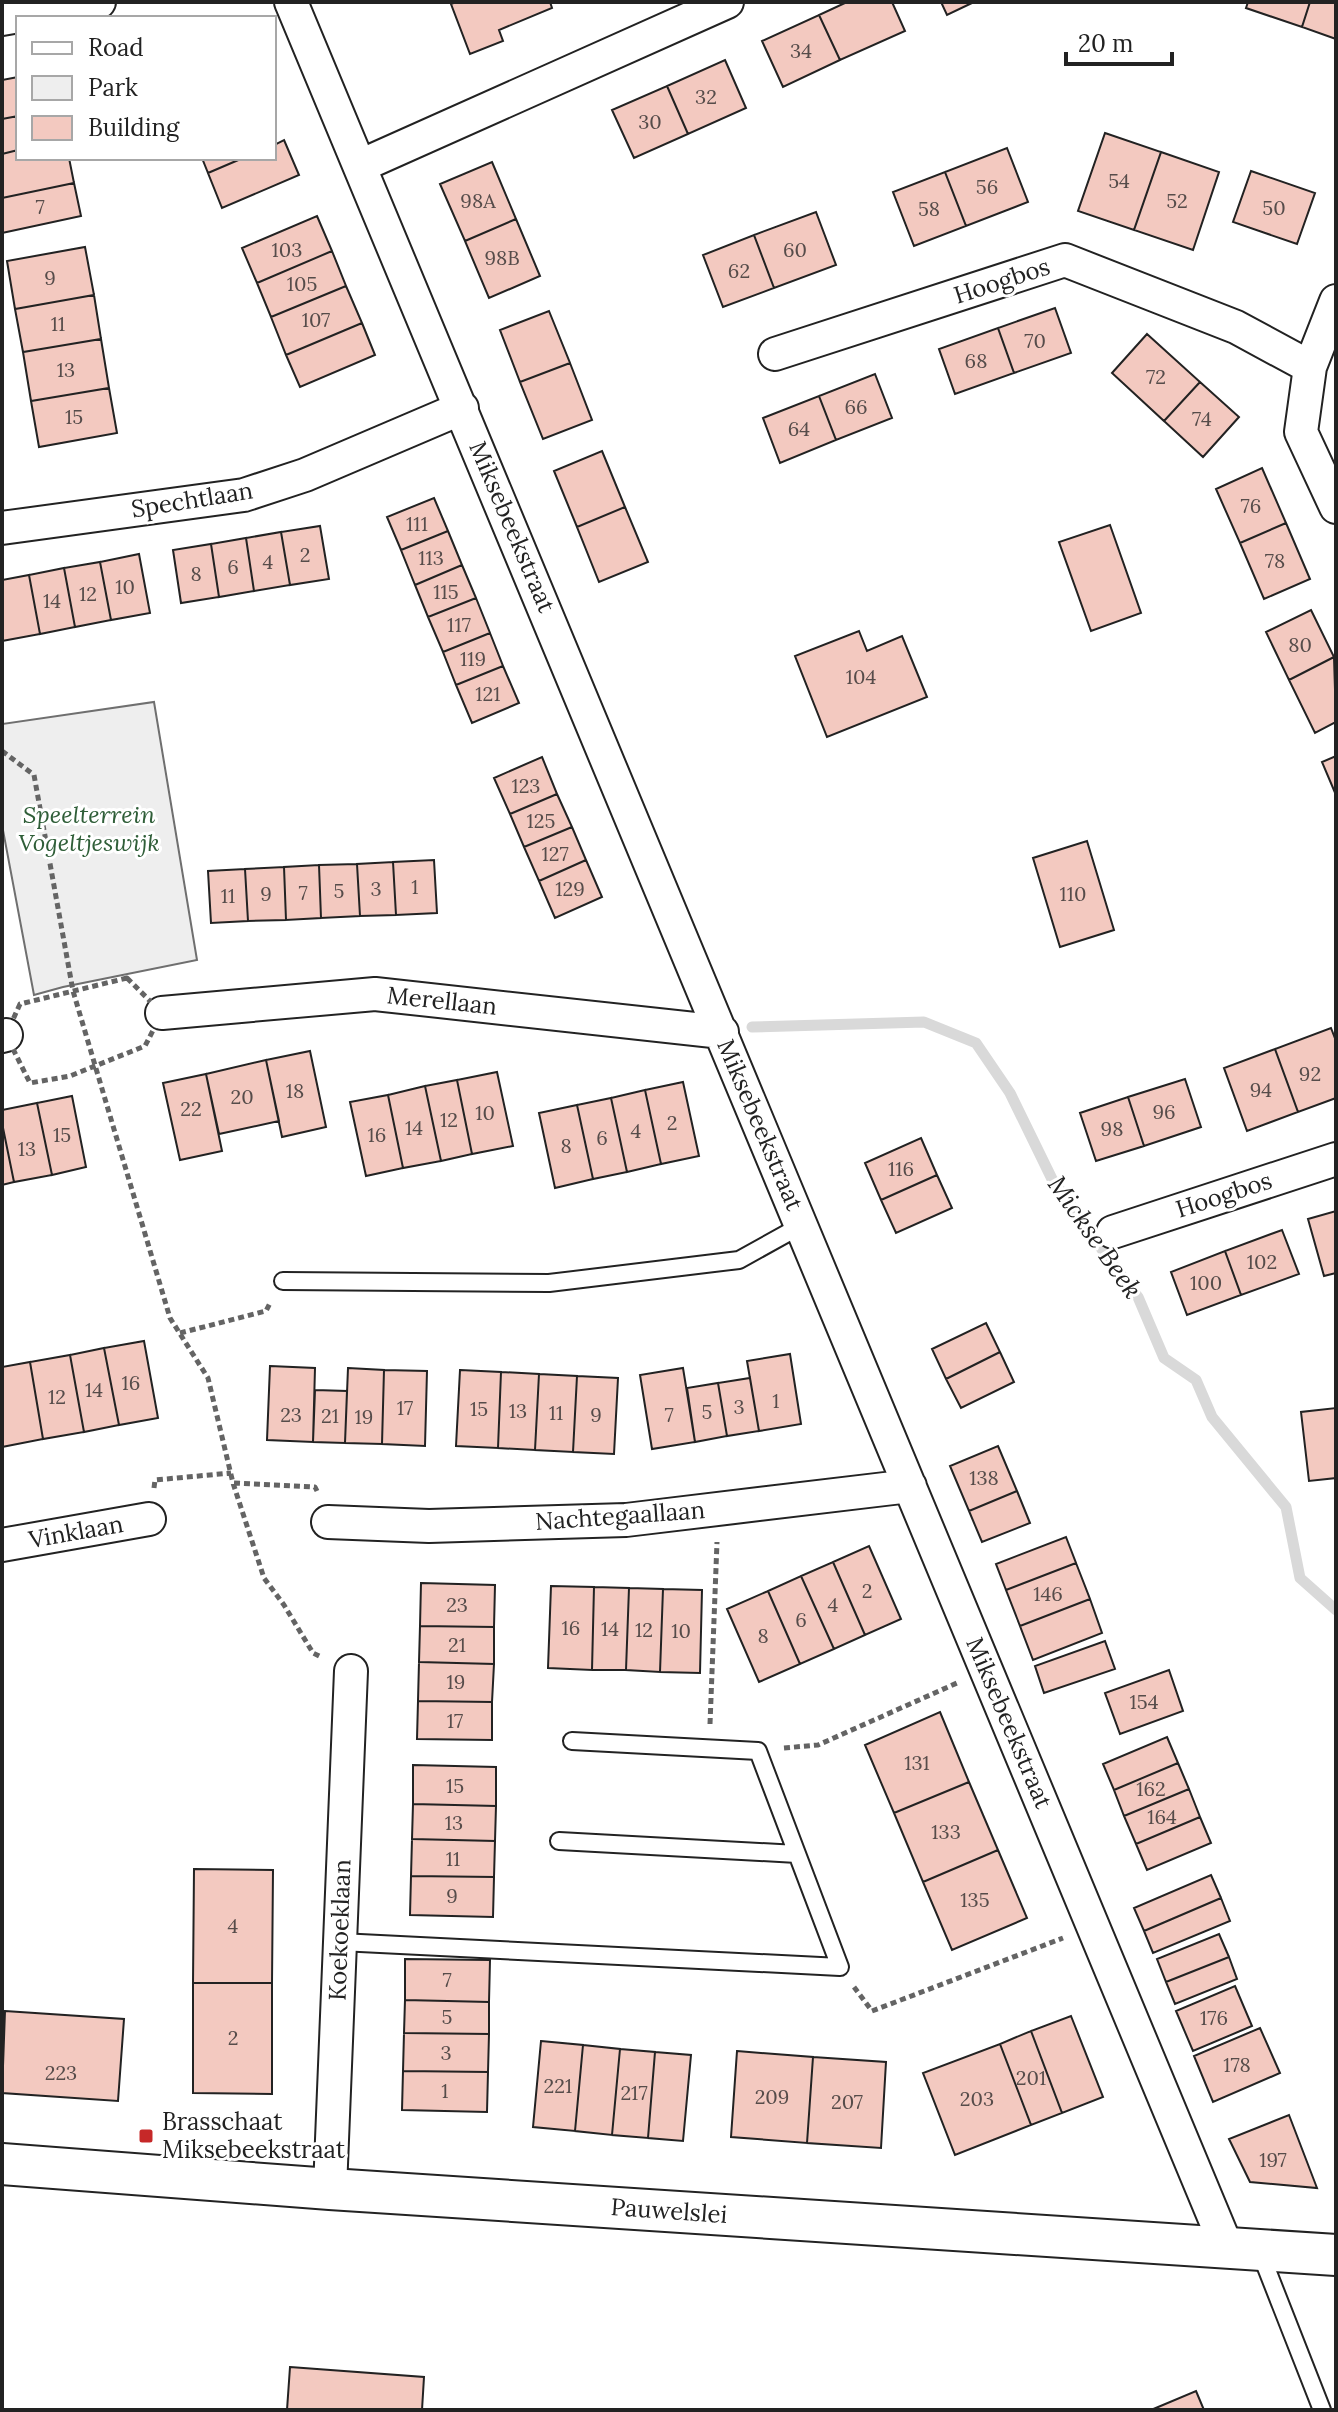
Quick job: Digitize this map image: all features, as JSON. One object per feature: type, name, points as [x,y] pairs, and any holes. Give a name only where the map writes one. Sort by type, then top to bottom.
[{"type":"street","points":[[19,16],[99,2]]},
{"type":"street","name":"Miksebeekstraat","points":[[291,2],[1094,1927],[1244,2249]]},
{"type":"street","points":[[360,166],[727,2]]},
{"type":"street","name":"Hoogbos","points":[[775,354],[1065,260],[1236,327],[1310,367]]},
{"type":"street","points":[[1336,301],[1310,367],[1301,432],[1336,507]]},
{"type":"street","name":"Spechtlaan","points":[[2,528],[244,495],[305,475],[462,408]]},
{"type":"street","name":"Merellaan","points":[[162,1013],[375,994],[722,1032]]},
{"type":"street","name":"Hoogbos","points":[[1113,1232],[1336,1159]]},
{"type":"street","name":"Nachtegaallaan","points":[[328,1522],[429,1526],[611,1520],[910,1486]]},
{"type":"street","name":"Vinklaan","points":[[2,1545],[149,1519]]},
{"type":"street","name":"Koekoeklaan","points":[[330,2189],[351,1671]]},
{"type":"street","name":"Pauwelslei","points":[[2,2164],[330,2189],[1336,2255]]},
{"type":"lane","points":[[283,1281],[549,1283],[739,1260],[802,1225]]},
{"type":"lane","points":[[340,1942],[840,1967],[758,1751],[572,1741]]},
{"type":"lane","points":[[559,1841],[797,1854]]},
{"type":"lane","points":[[1244,2249],[1322,2410]]},
{"type":"path","points":[[2,751],[34,775],[73,991],[170,1318],[208,1378],[233,1483],[264,1578],[313,1653],[351,1671]]},
{"type":"path","points":[[127,978],[162,1013],[145,1046],[70,1076],[30,1083],[4,1035],[20,1004],[127,978]]},
{"type":"path","points":[[180,1333],[266,1311],[283,1281]]},
{"type":"path","points":[[149,1519],[155,1480],[231,1473]]},
{"type":"path","points":[[233,1483],[315,1487],[328,1522]]},
{"type":"path","points":[[709,1748],[718,1509]]},
{"type":"path","points":[[758,1751],[818,1745],[987,1669]]},
{"type":"path","points":[[840,1967],[872,2011],[1094,1927]]},
{"type":"green space","name":"Speelterrein Vogeltjeswijk","points":[[154,702],[197,960],[34,995],[2,825],[2,724]]},
{"type":"building","points":[[550,2],[552,8],[499,30],[503,41],[470,54],[451,4]]},
{"type":"building","points":[[847,2],[892,2],[905,31],[840,60],[819,15]]},
{"type":"building","points":[[941,2],[974,2],[947,15]]},
{"type":"building","points":[[1248,2],[1310,2],[1302,27],[1246,8]]},
{"type":"building","points":[[1310,2],[1336,2],[1336,39],[1302,27]]},
{"type":"building","points":[[819,15],[840,60],[783,87],[762,41]]},
{"type":"building","points":[[725,60],[746,108],[688,134],[667,86]]},
{"type":"building","points":[[16,77],[16,116],[2,119],[2,80]]},
{"type":"building","points":[[667,86],[688,134],[634,158],[612,110]]},
{"type":"building","points":[[16,116],[16,150],[2,154],[2,119]]},
{"type":"building","points":[[1105,133],[1161,152],[1134,230],[1078,211]]},
{"type":"building","points":[[284,140],[299,175],[222,208],[208,173],[238,160],[276,160],[276,144]]},
{"type":"building","points":[[1007,148],[1028,202],[966,226],[945,172]]},
{"type":"building","points":[[16,150],[16,160],[69,160],[74,183],[2,198],[2,154]]},
{"type":"building","points":[[1161,152],[1219,172],[1193,250],[1134,230]]},
{"type":"building","points":[[203,160],[238,160],[208,173]]},
{"type":"building","points":[[492,162],[516,219],[465,241],[440,184]]},
{"type":"building","points":[[1251,171],[1315,193],[1297,244],[1233,222]]},
{"type":"building","points":[[945,172],[966,226],[914,246],[893,192]]},
{"type":"building","points":[[74,183],[81,216],[2,233],[2,198]]},
{"type":"building","points":[[816,212],[836,265],[774,288],[754,235]]},
{"type":"building","points":[[317,216],[332,251],[257,283],[242,248]]},
{"type":"building","points":[[516,219],[540,276],[489,298],[465,241]]},
{"type":"building","points":[[754,235],[774,288],[723,307],[703,255]]},
{"type":"building","points":[[85,247],[94,295],[15,309],[7,261]]},
{"type":"building","points":[[332,251],[346,286],[271,317],[257,283]]},
{"type":"building","points":[[346,286],[362,323],[286,355],[271,317]]},
{"type":"building","points":[[94,295],[101,339],[23,352],[15,309]]},
{"type":"building","points":[[1055,308],[1071,353],[1014,373],[998,328]]},
{"type":"building","points":[[549,311],[570,363],[520,382],[500,330]]},
{"type":"building","points":[[362,323],[375,355],[300,387],[286,355]]},
{"type":"building","points":[[998,328],[1014,373],[955,394],[939,349]]},
{"type":"building","points":[[1147,334],[1200,382],[1164,421],[1112,373]]},
{"type":"building","points":[[101,339],[109,388],[31,401],[23,352]]},
{"type":"building","points":[[570,363],[592,420],[543,439],[520,382]]},
{"type":"building","points":[[875,374],[892,418],[836,440],[819,396]]},
{"type":"building","points":[[1200,382],[1239,417],[1203,457],[1164,421]]},
{"type":"building","points":[[109,388],[117,433],[39,447],[31,401]]},
{"type":"building","points":[[819,396],[836,440],[780,463],[763,418]]},
{"type":"building","points":[[602,451],[625,507],[577,527],[554,471]]},
{"type":"building","points":[[1262,468],[1286,523],[1240,543],[1216,489]]},
{"type":"building","points":[[434,498],[448,531],[401,550],[387,517]]},
{"type":"building","points":[[625,507],[648,562],[599,582],[577,527]]},
{"type":"building","points":[[1286,523],[1310,579],[1264,599],[1240,543]]},
{"type":"building","points":[[1110,525],[1141,613],[1091,631],[1059,542]]},
{"type":"building","points":[[320,526],[329,579],[290,585],[281,532]]},
{"type":"building","points":[[448,531],[462,565],[415,585],[401,550]]},
{"type":"building","points":[[281,532],[290,585],[254,591],[246,538]]},
{"type":"building","points":[[246,538],[254,591],[219,597],[211,544]]},
{"type":"building","points":[[211,544],[219,597],[181,603],[173,550]]},
{"type":"building","points":[[139,554],[150,613],[111,620],[100,562]]},
{"type":"building","points":[[100,562],[111,620],[75,627],[64,568]]},
{"type":"building","points":[[462,565],[476,598],[428,617],[415,585]]},
{"type":"building","points":[[64,568],[75,627],[40,634],[29,575]]},
{"type":"building","points":[[29,575],[40,634],[2,641],[2,580]]},
{"type":"building","points":[[476,598],[490,633],[443,652],[428,617]]},
{"type":"building","points":[[1311,610],[1334,657],[1289,680],[1266,632]]},
{"type":"building","points":[[859,631],[867,651],[902,636],[927,697],[827,737],[795,656]]},
{"type":"building","points":[[490,633],[503,666],[456,685],[443,652]]},
{"type":"building","points":[[1334,657],[1336,722],[1315,733],[1289,680]]},
{"type":"building","points":[[503,666],[519,703],[472,723],[456,685]]},
{"type":"building","points":[[1336,756],[1336,795],[1322,762]]},
{"type":"building","points":[[542,757],[557,794],[510,814],[494,778]]},
{"type":"building","points":[[557,794],[572,827],[524,847],[510,814]]},
{"type":"building","points":[[572,827],[586,860],[539,881],[524,847]]},
{"type":"building","points":[[1087,841],[1114,930],[1060,947],[1033,858]]},
{"type":"building","points":[[434,860],[437,913],[396,915],[393,862]]},
{"type":"building","points":[[586,860],[602,897],[555,918],[539,881]]},
{"type":"building","points":[[393,862],[396,915],[360,916],[357,864]]},
{"type":"building","points":[[357,864],[360,916],[321,918],[319,865]]},
{"type":"building","points":[[319,865],[321,918],[286,920],[284,867]]},
{"type":"building","points":[[284,867],[286,920],[248,921],[245,869]]},
{"type":"building","points":[[245,869],[248,921],[211,923],[208,871]]},
{"type":"building","points":[[1331,1028],[1336,1041],[1336,1098],[1298,1112],[1275,1049]]},
{"type":"building","points":[[1275,1049],[1298,1112],[1247,1131],[1224,1068]]},
{"type":"building","points":[[310,1051],[326,1127],[282,1137],[266,1060]]},
{"type":"building","points":[[266,1060],[279,1121],[219,1134],[206,1074]]},
{"type":"building","points":[[497,1072],[513,1146],[472,1154],[457,1080]]},
{"type":"building","points":[[206,1074],[222,1151],[180,1160],[163,1083]]},
{"type":"building","points":[[1185,1079],[1201,1127],[1144,1146],[1128,1097]]},
{"type":"building","points":[[457,1080],[472,1154],[441,1161],[425,1086]]},
{"type":"building","points":[[683,1082],[699,1156],[661,1164],[645,1090]]},
{"type":"building","points":[[425,1086],[441,1161],[403,1168],[388,1095]]},
{"type":"building","points":[[645,1090],[661,1164],[627,1172],[611,1098]]},
{"type":"building","points":[[388,1095],[403,1168],[366,1176],[350,1102]]},
{"type":"building","points":[[72,1096],[86,1167],[52,1175],[37,1103]]},
{"type":"building","points":[[1128,1097],[1144,1146],[1096,1161],[1080,1113]]},
{"type":"building","points":[[611,1098],[627,1172],[593,1179],[577,1105]]},
{"type":"building","points":[[37,1103],[52,1175],[14,1182],[2,1110]]},
{"type":"building","points":[[577,1105],[593,1179],[555,1188],[539,1113]]},
{"type":"building","points":[[2,1123],[14,1182],[2,1185]]},
{"type":"building","points":[[921,1138],[937,1175],[881,1200],[865,1163]]},
{"type":"building","points":[[937,1175],[952,1208],[896,1233],[881,1200]]},
{"type":"building","points":[[1336,1211],[1336,1273],[1324,1276],[1308,1219]]},
{"type":"building","points":[[1282,1230],[1299,1274],[1241,1295],[1225,1251]]},
{"type":"building","points":[[1225,1251],[1241,1295],[1187,1315],[1171,1272]]},
{"type":"building","points":[[986,1323],[1000,1352],[946,1379],[932,1349]]},
{"type":"building","points":[[144,1341],[158,1418],[119,1425],[104,1348]]},
{"type":"building","points":[[104,1348],[119,1425],[84,1432],[70,1355]]},
{"type":"building","points":[[1000,1352],[1014,1382],[961,1408],[946,1379]]},
{"type":"building","points":[[790,1354],[801,1424],[759,1431],[747,1361]]},
{"type":"building","points":[[70,1355],[84,1432],[43,1439],[30,1362]]},
{"type":"building","points":[[30,1362],[43,1439],[2,1447],[2,1367]]},
{"type":"building","points":[[270,1366],[315,1368],[313,1442],[267,1440]]},
{"type":"building","points":[[348,1368],[384,1370],[382,1444],[345,1443]]},
{"type":"building","points":[[683,1368],[695,1442],[652,1449],[640,1375]]},
{"type":"building","points":[[384,1370],[427,1371],[425,1446],[382,1444]]},
{"type":"building","points":[[460,1370],[501,1372],[498,1448],[456,1446]]},
{"type":"building","points":[[501,1372],[539,1374],[535,1450],[498,1448]]},
{"type":"building","points":[[539,1374],[577,1376],[573,1452],[535,1450]]},
{"type":"building","points":[[577,1376],[618,1378],[614,1454],[573,1452]]},
{"type":"building","points":[[750,1378],[759,1431],[727,1436],[718,1383]]},
{"type":"building","points":[[718,1383],[727,1436],[695,1442],[687,1388]]},
{"type":"building","points":[[315,1390],[347,1391],[345,1443],[313,1442]]},
{"type":"building","points":[[1336,1408],[1336,1478],[1309,1481],[1301,1412]]},
{"type":"building","points":[[998,1446],[1017,1491],[969,1511],[950,1466]]},
{"type":"building","points":[[1017,1491],[1030,1523],[982,1542],[969,1511]]},
{"type":"building","points":[[1066,1537],[1076,1563],[1006,1590],[996,1564]]},
{"type":"building","points":[[869,1546],[901,1619],[865,1635],[833,1562]]},
{"type":"building","points":[[833,1562],[865,1635],[834,1649],[801,1576]]},
{"type":"building","points":[[1076,1563],[1090,1599],[1020,1626],[1006,1590]]},
{"type":"building","points":[[801,1576],[834,1649],[800,1664],[768,1591]]},
{"type":"building","points":[[421,1583],[495,1585],[494,1627],[420,1626]]},
{"type":"building","points":[[551,1586],[594,1587],[592,1670],[548,1668]]},
{"type":"building","points":[[594,1587],[629,1588],[626,1670],[592,1670]]},
{"type":"building","points":[[629,1588],[663,1589],[660,1672],[626,1670]]},
{"type":"building","points":[[663,1589],[702,1590],[700,1673],[660,1672]]},
{"type":"building","points":[[768,1591],[800,1664],[759,1682],[727,1609]]},
{"type":"building","points":[[1090,1599],[1102,1633],[1033,1660],[1020,1626]]},
{"type":"building","points":[[420,1626],[494,1627],[494,1664],[419,1662]]},
{"type":"building","points":[[1105,1641],[1115,1669],[1044,1693],[1035,1666]]},
{"type":"building","points":[[419,1662],[494,1664],[492,1702],[418,1701]]},
{"type":"building","points":[[1169,1670],[1183,1711],[1120,1734],[1105,1693]]},
{"type":"building","points":[[418,1701],[492,1702],[492,1740],[417,1739]]},
{"type":"building","points":[[940,1712],[969,1782],[894,1813],[865,1745]]},
{"type":"building","points":[[1167,1737],[1178,1763],[1114,1790],[1103,1764]]},
{"type":"building","points":[[1178,1763],[1189,1789],[1124,1816],[1114,1790]]},
{"type":"building","points":[[413,1765],[496,1767],[496,1806],[413,1804]]},
{"type":"building","points":[[969,1782],[998,1850],[923,1882],[894,1813]]},
{"type":"building","points":[[1189,1789],[1200,1817],[1136,1844],[1124,1816]]},
{"type":"building","points":[[413,1804],[496,1806],[495,1841],[412,1839]]},
{"type":"building","points":[[1200,1817],[1211,1843],[1147,1870],[1136,1844]]},
{"type":"building","points":[[412,1839],[495,1841],[494,1877],[411,1876]]},
{"type":"building","points":[[998,1850],[1027,1918],[952,1950],[923,1882]]},
{"type":"building","points":[[194,1869],[273,1870],[272,1983],[193,1983]]},
{"type":"building","points":[[1211,1875],[1221,1898],[1144,1931],[1134,1908]]},
{"type":"building","points":[[411,1876],[494,1877],[493,1917],[410,1915]]},
{"type":"building","points":[[1221,1898],[1230,1921],[1153,1953],[1144,1931]]},
{"type":"building","points":[[1219,1934],[1229,1957],[1166,1982],[1157,1959]]},
{"type":"building","points":[[1229,1957],[1237,1979],[1175,2004],[1166,1982]]},
{"type":"building","points":[[405,1959],[490,1960],[489,2002],[405,2000]]},
{"type":"building","points":[[193,1983],[272,1983],[272,2094],[193,2093]]},
{"type":"building","points":[[1235,1986],[1252,2026],[1193,2051],[1176,2011]]},
{"type":"building","points":[[405,2000],[489,2002],[489,2034],[404,2033]]},
{"type":"building","points":[[5,2011],[124,2019],[118,2101],[2,2093]]},
{"type":"building","points":[[1071,2016],[1103,2097],[1062,2113],[1031,2031]]},
{"type":"building","points":[[1260,2028],[1280,2073],[1213,2102],[1194,2056]]},
{"type":"building","points":[[1031,2031],[1062,2113],[1031,2125],[1000,2044]]},
{"type":"building","points":[[404,2033],[489,2034],[488,2072],[403,2071]]},
{"type":"building","points":[[541,2041],[583,2045],[575,2131],[533,2127]]},
{"type":"building","points":[[1000,2044],[1031,2125],[955,2155],[923,2073]]},
{"type":"building","points":[[583,2045],[620,2049],[612,2135],[575,2131]]},
{"type":"building","points":[[620,2049],[655,2052],[648,2138],[612,2135]]},
{"type":"building","points":[[737,2051],[813,2057],[807,2143],[731,2137]]},
{"type":"building","points":[[655,2052],[691,2055],[683,2141],[648,2138]]},
{"type":"building","points":[[813,2057],[886,2062],[881,2148],[807,2143]]},
{"type":"building","points":[[403,2071],[488,2072],[487,2112],[402,2110]]},
{"type":"building","points":[[1289,2115],[1317,2188],[1250,2182],[1229,2139]]},
{"type":"building","points":[[290,2367],[424,2377],[422,2410],[287,2410]]},
{"type":"building","points":[[1196,2391],[1204,2410],[1151,2410]]},
{"type":"waterway","name":"Mickse Beek","points":[[752,1027],[924,1022],[976,1043],[1010,1093],[1052,1179],[1138,1297],[1164,1358],[1196,1380],[1212,1417],[1286,1507],[1300,1578],[1336,1610]]},
{"type":"place","name":"Brasschaat Miksebeekstraat","points":[[146,2136]]}]
